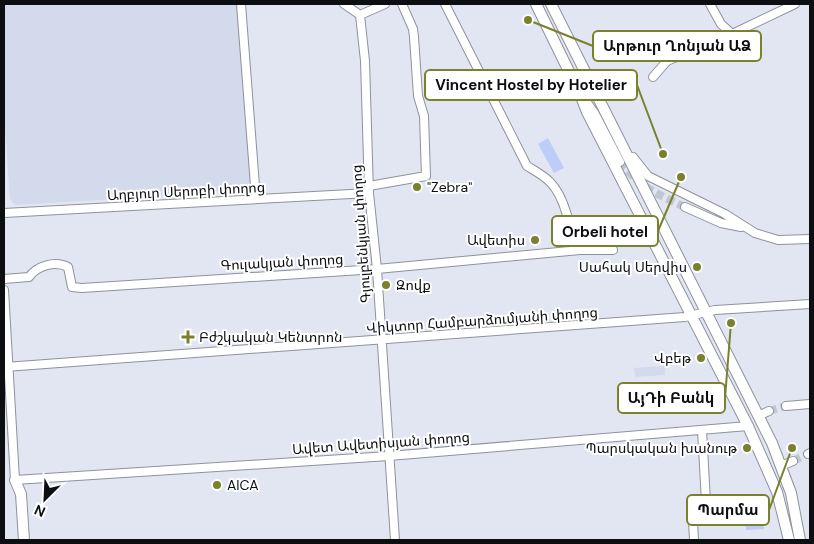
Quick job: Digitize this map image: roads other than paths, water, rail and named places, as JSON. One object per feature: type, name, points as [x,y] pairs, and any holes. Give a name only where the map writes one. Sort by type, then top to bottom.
[{"type":"main road","points":[[536,4],[608,155],[693,315],[748,426],[777,492],[790,540]]},
{"type":"main road","points":[[551,4],[758,416],[781,466],[790,493],[800,540]]},
{"type":"main road","points":[[16,480],[18,540]]},
{"type":"main road","points":[[16,480],[21,494],[24,540]]},
{"type":"street","points":[[241,4],[256,199]]},
{"type":"street","points":[[344,4],[360,15],[385,4]]},
{"type":"street","name":"Աղբյուր Սերոբի փողոց","points":[[4,213],[256,199],[369,190],[426,176],[424,116],[418,96],[413,28],[402,4]]},
{"type":"street","points":[[445,4],[527,166],[551,183],[557,193],[572,228],[573,250]]},
{"type":"street","points":[[710,4],[721,24],[732,34]]},
{"type":"street","points":[[653,77],[667,60],[732,34],[796,4]]},
{"type":"street","name":"Գյուլբենկյան փողոց","points":[[360,15],[365,61],[369,190],[377,269],[395,540]]},
{"type":"street","points":[[580,94],[595,114],[620,162]]},
{"type":"street","points":[[610,121],[637,164],[648,176],[725,214],[746,228],[763,236],[778,240],[810,239]]},
{"type":"street","points":[[685,207],[721,223],[746,228]]},
{"type":"street","name":"Գուլակյան փողոց","points":[[4,279],[29,277],[34,270],[55,264],[68,267],[71,283],[76,288],[377,269],[573,250],[613,250]]},
{"type":"street","points":[[4,290],[6,367],[16,480]]},
{"type":"street","name":"Վիկտոր Համբարձումյանի փողոց","points":[[6,367],[381,340],[810,304]]},
{"type":"street","points":[[786,406],[810,404]]},
{"type":"street","points":[[758,416],[769,411]]},
{"type":"street","name":"Ավետ Ավետիսյան փողոց","points":[[16,480],[389,456],[748,426]]},
{"type":"street","points":[[694,540],[693,520],[706,502],[702,430]]},
{"type":"street","points":[[781,466],[793,461]]},
{"type":"tunnel","points":[[620,162],[642,184],[657,194],[685,207]]},
{"type":"tunnel","points":[[769,411],[786,406]]},
{"type":"tunnel","points":[[793,461],[808,454]]},
{"type":"place","name":"Արթուր Ղոնյան ԱՁ","points":[[528,20]]},
{"type":"place","name":"Vincent Hostel by Hotelier","points":[[663,154]]},
{"type":"place","name":"Orbeli hotel","points":[[681,177]]},
{"type":"place","name":"\"Zebra\"","points":[[417,187]]},
{"type":"place","name":"Ավետիս","points":[[535,240]]},
{"type":"place","name":"Սահակ Սերվիս","points":[[697,267]]},
{"type":"place","name":"Զովք","points":[[386,285]]},
{"type":"place","name":"ԱյԴի Բանկ","points":[[731,323]]},
{"type":"place","name":"Բժշկական Կենտրոն","points":[[188,337]]},
{"type":"place","name":"Վբեթ","points":[[701,358]]},
{"type":"place","name":"Պարսկական խանութ","points":[[747,448]]},
{"type":"place","name":"Պարմա","points":[[792,448]]},
{"type":"place","name":"AICA","points":[[217,485]]}]
